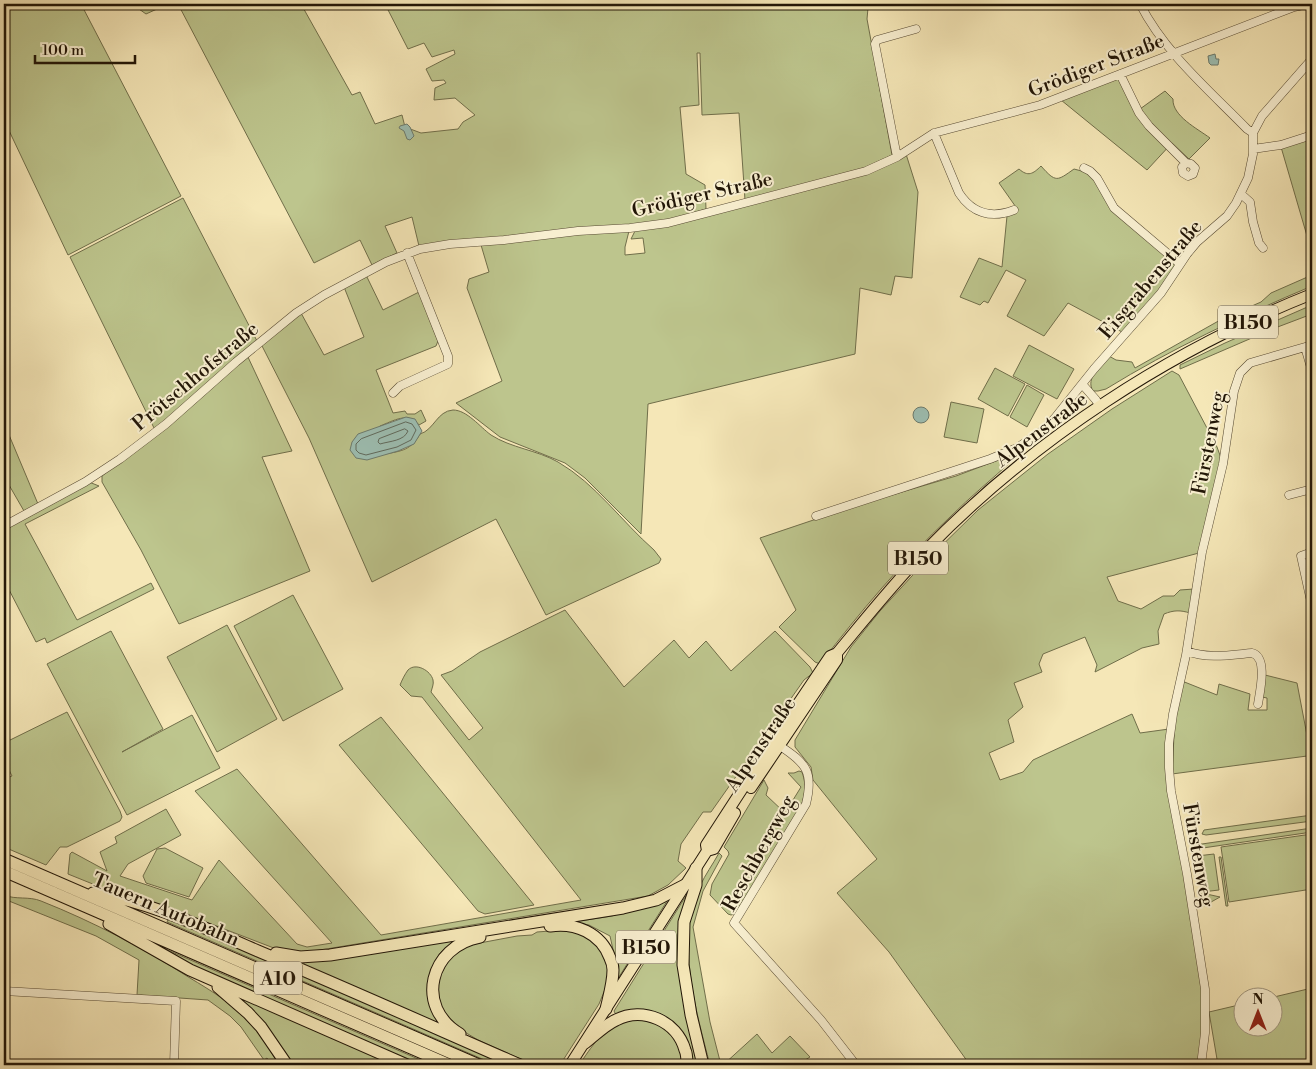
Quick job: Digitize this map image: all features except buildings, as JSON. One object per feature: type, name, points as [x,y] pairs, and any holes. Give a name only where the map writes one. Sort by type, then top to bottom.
[{"type":"highway","name":"Tauern Autobahn","points":[[4,859],[479,1065]]},
{"type":"highway","points":[[696,868],[696,885],[684,922],[683,965],[703,1065]]},
{"type":"highway","name":"Tauern Autobahn","points":[[4,871],[450,1065]]},
{"type":"highway","points":[[257,951],[313,957],[330,955],[641,905],[656,900],[686,885]]},
{"type":"highway","points":[[48,890],[71,907],[124,932],[190,970],[407,1065]]},
{"type":"highway","points":[[77,890],[106,895],[178,918],[520,1065]]},
{"type":"highway","points":[[484,1050],[449,1026],[438,1012],[433,994],[434,976],[441,961],[453,948],[472,939],[559,925],[577,927],[594,936],[607,949],[614,968],[606,1009]]},
{"type":"highway","points":[[207,978],[248,1013],[261,1027],[286,1065]]},
{"type":"highway","points":[[585,1043],[617,1019],[637,1014],[654,1017],[669,1024],[679,1035],[686,1050],[687,1065]]},
{"type":"main road","name":"Alpenstraße","points":[[707,851],[706,845],[794,708],[830,656],[837,653],[882,598],[927,549],[974,504],[1058,436],[1185,353],[1243,324],[1312,294]]},
{"type":"main road","name":"Alpenstraße","points":[[570,1065],[707,851],[714,849],[837,660],[837,653]]},
{"type":"street","points":[[1140,4],[1172,53],[1253,133],[1262,116],[1312,59]]},
{"type":"street","name":"Grödiger Straße","points":[[450,244],[504,240],[578,230],[633,228],[668,223],[866,171],[897,157],[934,133],[1040,105],[1294,7],[1308,4]]},
{"type":"street","points":[[897,157],[876,44],[877,40],[916,29]]},
{"type":"street","points":[[1120,74],[1139,114],[1186,163]]},
{"type":"street","points":[[934,133],[959,193],[965,202],[976,210],[988,215],[1004,214],[1014,210]]},
{"type":"street","name":"Eisgrabenstraße","points":[[816,516],[961,469],[1017,448],[1042,431],[1161,293],[1197,242],[1227,216],[1241,194],[1248,178],[1253,149],[1253,133]]},
{"type":"street","points":[[1253,149],[1281,145],[1312,135]]},
{"type":"street","points":[[1084,168],[1097,178],[1114,208],[1180,264]]},
{"type":"street","points":[[1241,194],[1250,202],[1252,222],[1259,243],[1263,248]]},
{"type":"street","name":"Prötschhofstraße","points":[[4,526],[85,482],[120,459],[166,424],[296,312],[365,272],[408,253],[450,244]]},
{"type":"street","points":[[393,393],[400,386],[448,364],[448,356],[408,253]]},
{"type":"street","name":"Fürstenweg","points":[[1201,1065],[1205,989],[1187,874],[1174,812],[1169,768],[1172,714],[1186,651],[1202,552],[1223,464],[1234,391],[1240,373],[1250,363],[1309,346],[1312,371]]},
{"type":"street","points":[[1082,384],[1100,407]]},
{"type":"street","points":[[1289,495],[1312,489]]},
{"type":"street","points":[[1312,552],[1301,556],[1312,606]]},
{"type":"street","points":[[1186,651],[1197,655],[1215,656],[1257,654],[1260,659],[1262,676],[1258,704]]},
{"type":"street","name":"Reschbergweg","points":[[780,746],[802,761],[810,788],[806,804],[734,923],[821,1020],[856,1065]]},
{"type":"street","points":[[4,991],[176,1001],[174,1065]]},
{"type":"green space","points":[[4,4],[81,4],[181,196],[68,255],[4,120]]},
{"type":"green space","points":[[132,4],[168,4],[146,14]]},
{"type":"green space","points":[[178,4],[301,4],[352,95],[360,92],[375,124],[402,115],[405,127],[421,133],[458,129],[463,122],[475,115],[455,98],[434,100],[435,88],[446,83],[444,80],[432,81],[426,69],[455,54],[454,50],[432,57],[424,43],[408,49],[385,4],[876,4],[876,6],[868,8],[867,19],[892,155],[864,168],[745,200],[739,113],[702,115],[700,53],[697,53],[699,105],[680,107],[686,174],[705,185],[706,209],[669,220],[636,225],[588,227],[419,246],[412,217],[385,226],[397,253],[372,265],[360,240],[314,263]]},
{"type":"green space","points":[[1118,77],[1140,109],[1165,91],[1173,99],[1174,105],[1181,116],[1210,138],[1189,159],[1172,143],[1147,170],[1061,100]]},
{"type":"green space","points":[[1307,140],[1312,153],[1312,253],[1281,147]]},
{"type":"green space","points":[[906,154],[918,192],[912,278],[895,276],[891,295],[860,288],[855,354],[648,404],[641,534],[585,478],[565,463],[500,437],[456,403],[502,381],[467,288],[469,279],[489,272],[481,245],[584,233],[629,231],[625,255],[645,253],[643,238],[631,239],[635,231],[817,187]]},
{"type":"green space","points":[[1041,166],[1054,178],[1060,178],[1074,169],[1089,173],[1096,181],[1109,206],[1173,261],[1175,265],[1160,292],[1122,332],[1068,303],[1044,336],[1007,316],[1026,280],[1006,270],[988,303],[984,301],[980,305],[960,297],[979,258],[1002,267],[1007,216],[1018,210],[999,183],[1019,169],[1028,174]]},
{"type":"green space","points":[[183,198],[257,341],[155,430],[70,257]]},
{"type":"green space","points":[[366,275],[383,310],[419,292],[438,341],[436,346],[376,370],[393,413],[405,411],[407,414],[415,414],[421,410],[426,421],[419,425],[411,419],[401,418],[380,426],[385,454],[401,451],[409,447],[420,434],[429,429],[443,414],[453,410],[458,411],[468,416],[491,435],[507,443],[550,458],[572,471],[597,492],[654,550],[661,559],[659,563],[546,615],[496,519],[372,582],[309,438],[261,344],[301,313],[324,355],[364,337],[344,287]]},
{"type":"green space","points":[[1312,275],[1312,286],[1207,334],[1156,360],[1106,389],[1093,391],[1091,386],[1092,377],[1109,356],[1116,360],[1132,362],[1135,368],[1222,319],[1261,302],[1271,293]]},
{"type":"green space","points":[[1312,305],[1312,314],[1180,369],[1180,365],[1225,343]]},
{"type":"green space","points":[[1029,345],[1074,369],[1057,399],[1013,376]]},
{"type":"green space","points":[[247,355],[292,451],[262,457],[310,571],[179,624],[141,550],[102,482],[102,476]]},
{"type":"green space","points":[[995,368],[1025,384],[1008,416],[978,399]]},
{"type":"green space","points":[[1172,371],[1179,375],[1221,458],[1199,553],[1107,577],[1118,601],[1141,609],[1163,596],[1174,596],[1180,590],[1194,589],[1190,613],[1177,611],[1164,614],[1158,631],[1159,644],[1142,648],[1095,672],[1097,665],[1085,637],[1043,654],[1039,664],[1042,672],[1014,683],[1023,707],[1008,720],[1014,742],[989,753],[1000,780],[1023,772],[1033,760],[1132,714],[1140,733],[1169,729],[1167,751],[1203,994],[1199,1065],[970,1065],[889,952],[837,893],[877,859],[813,780],[811,767],[795,747],[795,740],[851,647],[880,611],[922,565],[978,510],[1048,454],[1112,409]]},
{"type":"green space","points":[[1027,385],[1044,395],[1027,427],[1010,417]]},
{"type":"green space","points":[[951,402],[984,409],[977,443],[944,437]]},
{"type":"green space","points":[[4,423],[38,504],[24,511],[9,485],[4,482]]},
{"type":"green space","points":[[1009,456],[1013,460],[932,534],[866,607],[820,664],[815,662],[779,627],[796,610],[760,538],[858,505],[956,476]]},
{"type":"green space","points":[[89,482],[99,486],[25,524],[77,620],[151,583],[154,589],[47,643],[45,638],[36,642],[4,580],[4,530]]},
{"type":"green space","points":[[293,595],[343,689],[283,721],[234,626]]},
{"type":"green space","points":[[565,610],[624,687],[674,640],[689,658],[706,641],[731,671],[775,631],[810,667],[813,673],[804,680],[711,812],[703,812],[681,844],[678,861],[686,868],[668,885],[648,896],[308,952],[279,950],[180,912],[115,893],[68,874],[70,854],[72,852],[107,871],[100,852],[117,843],[115,837],[166,809],[181,835],[128,864],[120,876],[192,900],[219,860],[297,944],[307,947],[332,943],[195,791],[237,769],[381,935],[581,900],[422,697],[411,696],[400,685],[411,668],[419,667],[426,671],[433,680],[431,692],[469,740],[483,728],[441,675],[452,671],[480,652]]},
{"type":"green space","points":[[227,625],[277,719],[217,752],[167,657]]},
{"type":"green space","points":[[111,631],[163,729],[122,752],[192,715],[220,768],[127,815],[47,664]]},
{"type":"green space","points":[[1265,675],[1297,683],[1312,754],[1312,769],[1309,770],[1307,756],[1172,774],[1175,717],[1182,681],[1217,695],[1219,684],[1250,694],[1248,710],[1267,710],[1267,698],[1262,697]]},
{"type":"green space","points":[[67,712],[122,817],[120,821],[67,847],[60,847],[46,865],[4,847],[4,779],[12,776],[4,760],[4,743]]},
{"type":"green space","points":[[381,717],[534,905],[485,914],[478,911],[339,745]]},
{"type":"green space","points":[[802,772],[804,777],[805,787],[799,811],[735,914],[728,914],[710,895],[712,884],[729,854],[724,847],[764,780],[768,788],[766,795],[785,813],[801,787],[788,773]]},
{"type":"green space","points":[[1312,815],[1312,821],[1202,834],[1204,830]]},
{"type":"green space","points":[[1312,828],[1312,832],[1196,849],[1195,845]]},
{"type":"green space","points":[[1312,834],[1312,889],[1229,902],[1221,847]]},
{"type":"green space","points":[[165,848],[203,868],[189,897],[146,883],[143,876],[157,849]]},
{"type":"green space","points":[[719,853],[722,856],[703,891],[693,927],[710,1022],[721,1065],[710,1065],[694,999],[688,952],[689,929],[693,907],[700,886]]},
{"type":"green space","points":[[1214,854],[1219,890],[1202,892],[1197,856]]},
{"type":"green space","points":[[1219,857],[1221,857],[1228,906],[1226,906]]},
{"type":"green space","points":[[689,891],[680,938],[700,1065],[691,1065],[689,1046],[671,1021],[616,1015],[614,1011]]},
{"type":"green space","points":[[1202,893],[1220,897],[1204,906]]},
{"type":"green space","points":[[4,895],[32,899],[61,909],[136,946],[205,987],[233,1007],[256,1029],[279,1065],[272,1065],[267,1058],[264,1060],[241,1027],[230,1016],[208,1000],[137,995],[139,960],[96,936],[4,899]]},
{"type":"green space","points":[[669,898],[617,980],[616,963],[610,936],[589,925],[567,923],[612,916]]},
{"type":"green space","points":[[169,917],[514,1065],[496,1065],[167,922]]},
{"type":"green space","points":[[563,930],[576,932],[598,944],[609,966],[606,987],[599,1004],[560,1065],[534,1065],[478,1040],[458,1028],[443,1011],[438,997],[437,982],[449,958],[469,945],[532,935],[537,932]]},
{"type":"green space","points":[[465,937],[442,951],[434,967],[433,985],[441,1022],[439,1025],[299,964],[300,962]]},
{"type":"green space","points":[[156,945],[432,1065],[414,1065],[219,981]]},
{"type":"green space","points":[[1312,988],[1312,1065],[1218,1065],[1209,1012],[1234,1006],[1234,1036],[1284,1036],[1284,995]]},
{"type":"green space","points":[[229,991],[392,1063],[390,1065],[292,1065]]},
{"type":"green space","points":[[645,1019],[668,1029],[683,1052],[683,1065],[579,1065],[598,1039],[610,1028],[625,1021]]},
{"type":"green space","points":[[757,1034],[772,1053],[790,1036],[810,1057],[797,1065],[723,1065]]},
{"type":"water","points":[[1215,54],[1216,59],[1219,59],[1218,65],[1211,65],[1208,56]]},
{"type":"water","points":[[407,124],[414,136],[410,140],[407,139],[404,131],[399,128]]},
{"type":"water","points":[[918,407],[924,407],[929,412],[927,421],[918,423],[913,418],[913,412]]},
{"type":"water","points":[[406,417],[415,419],[422,431],[414,444],[367,460],[356,458],[350,450],[352,442],[358,434]]}]
